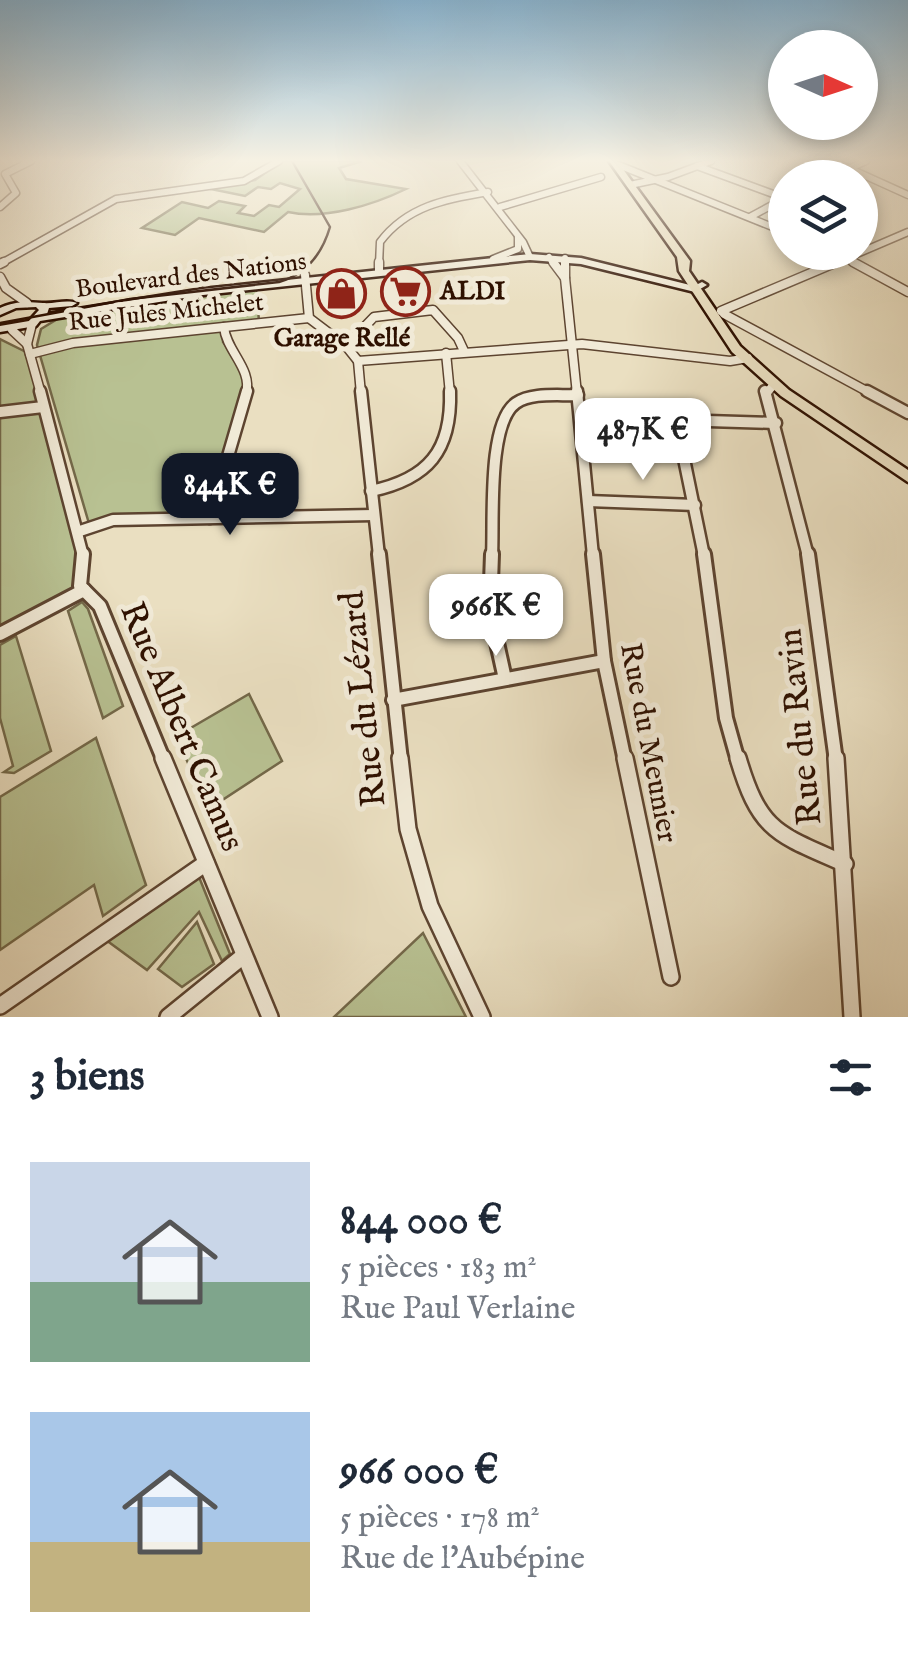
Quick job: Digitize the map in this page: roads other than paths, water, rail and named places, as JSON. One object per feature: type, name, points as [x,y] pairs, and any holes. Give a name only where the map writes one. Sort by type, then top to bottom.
[{"type":"main road","points":[[646,208],[748,358],[776,384],[908,478]]},
{"type":"main road","name":"Boulevard des Nations","points":[[38,316],[304,278],[493,259],[566,258],[696,285]]},
{"type":"main road","points":[[1,311],[27,302],[38,316],[6,330]]},
{"type":"main road","points":[[776,384],[908,468]]},
{"type":"street","points":[[0,264],[99,208]]},
{"type":"street","points":[[379,272],[380,242],[402,218],[421,208]]},
{"type":"street","points":[[497,208],[518,237],[565,278]]},
{"type":"street","points":[[501,208],[539,257]]},
{"type":"street","points":[[730,208],[768,225]]},
{"type":"street","points":[[750,217],[766,208]]},
{"type":"street","points":[[878,245],[908,232]]},
{"type":"street","points":[[493,259],[518,249],[518,237]]},
{"type":"street","name":"Rue du Meunier","points":[[566,258],[604,660],[671,977]]},
{"type":"street","points":[[722,317],[823,270]]},
{"type":"street","points":[[870,270],[908,292]]},
{"type":"street","points":[[0,277],[6,288],[27,302]]},
{"type":"street","points":[[304,278],[308,318],[346,346],[358,361],[573,344],[730,361],[748,358]]},
{"type":"street","points":[[1,311],[6,288]]},
{"type":"street","points":[[346,346],[374,317],[433,310],[440,312],[464,352]]},
{"type":"street","name":"Rue Albert Camus","points":[[38,316],[28,349],[84,549],[78,577],[84,590],[100,606],[242,958],[270,1017]]},
{"type":"street","points":[[722,317],[750,326],[908,413]]},
{"type":"street","name":"Rue Jules Michelet","points":[[28,349],[308,318]]},
{"type":"street","points":[[210,518],[249,386],[246,372],[223,342],[224,327]]},
{"type":"street","points":[[6,330],[28,349]]},
{"type":"street","points":[[371,491],[413,482],[434,462],[445,434],[449,407],[446,354]]},
{"type":"street","name":"Rue du Lézard","points":[[358,361],[393,700],[417,866],[437,922],[482,1017]]},
{"type":"street","name":"Rue du Ravin","points":[[776,384],[764,391],[794,490],[834,706],[852,1017]]},
{"type":"street","points":[[505,679],[490,610],[497,436],[512,405],[529,397],[578,395]]},
{"type":"street","points":[[0,412],[44,407]]},
{"type":"street","points":[[776,423],[676,420],[695,506],[718,675],[750,797],[777,834],[845,864]]},
{"type":"street","points":[[588,501],[695,506]]},
{"type":"street","points":[[80,531],[113,520],[374,515]]},
{"type":"street","points":[[0,634],[84,590]]},
{"type":"street","points":[[393,700],[604,660]]},
{"type":"street","points":[[0,1006],[206,863]]},
{"type":"street","points":[[168,1017],[242,958]]},
{"type":"tram line","points":[[0,323],[130,299],[279,282],[298,274],[323,246],[330,227],[319,208]]},
{"type":"place","name":"ALDI","points":[[405,292]]},
{"type":"place","name":"Garage Rellé","points":[[342,293]]}]
